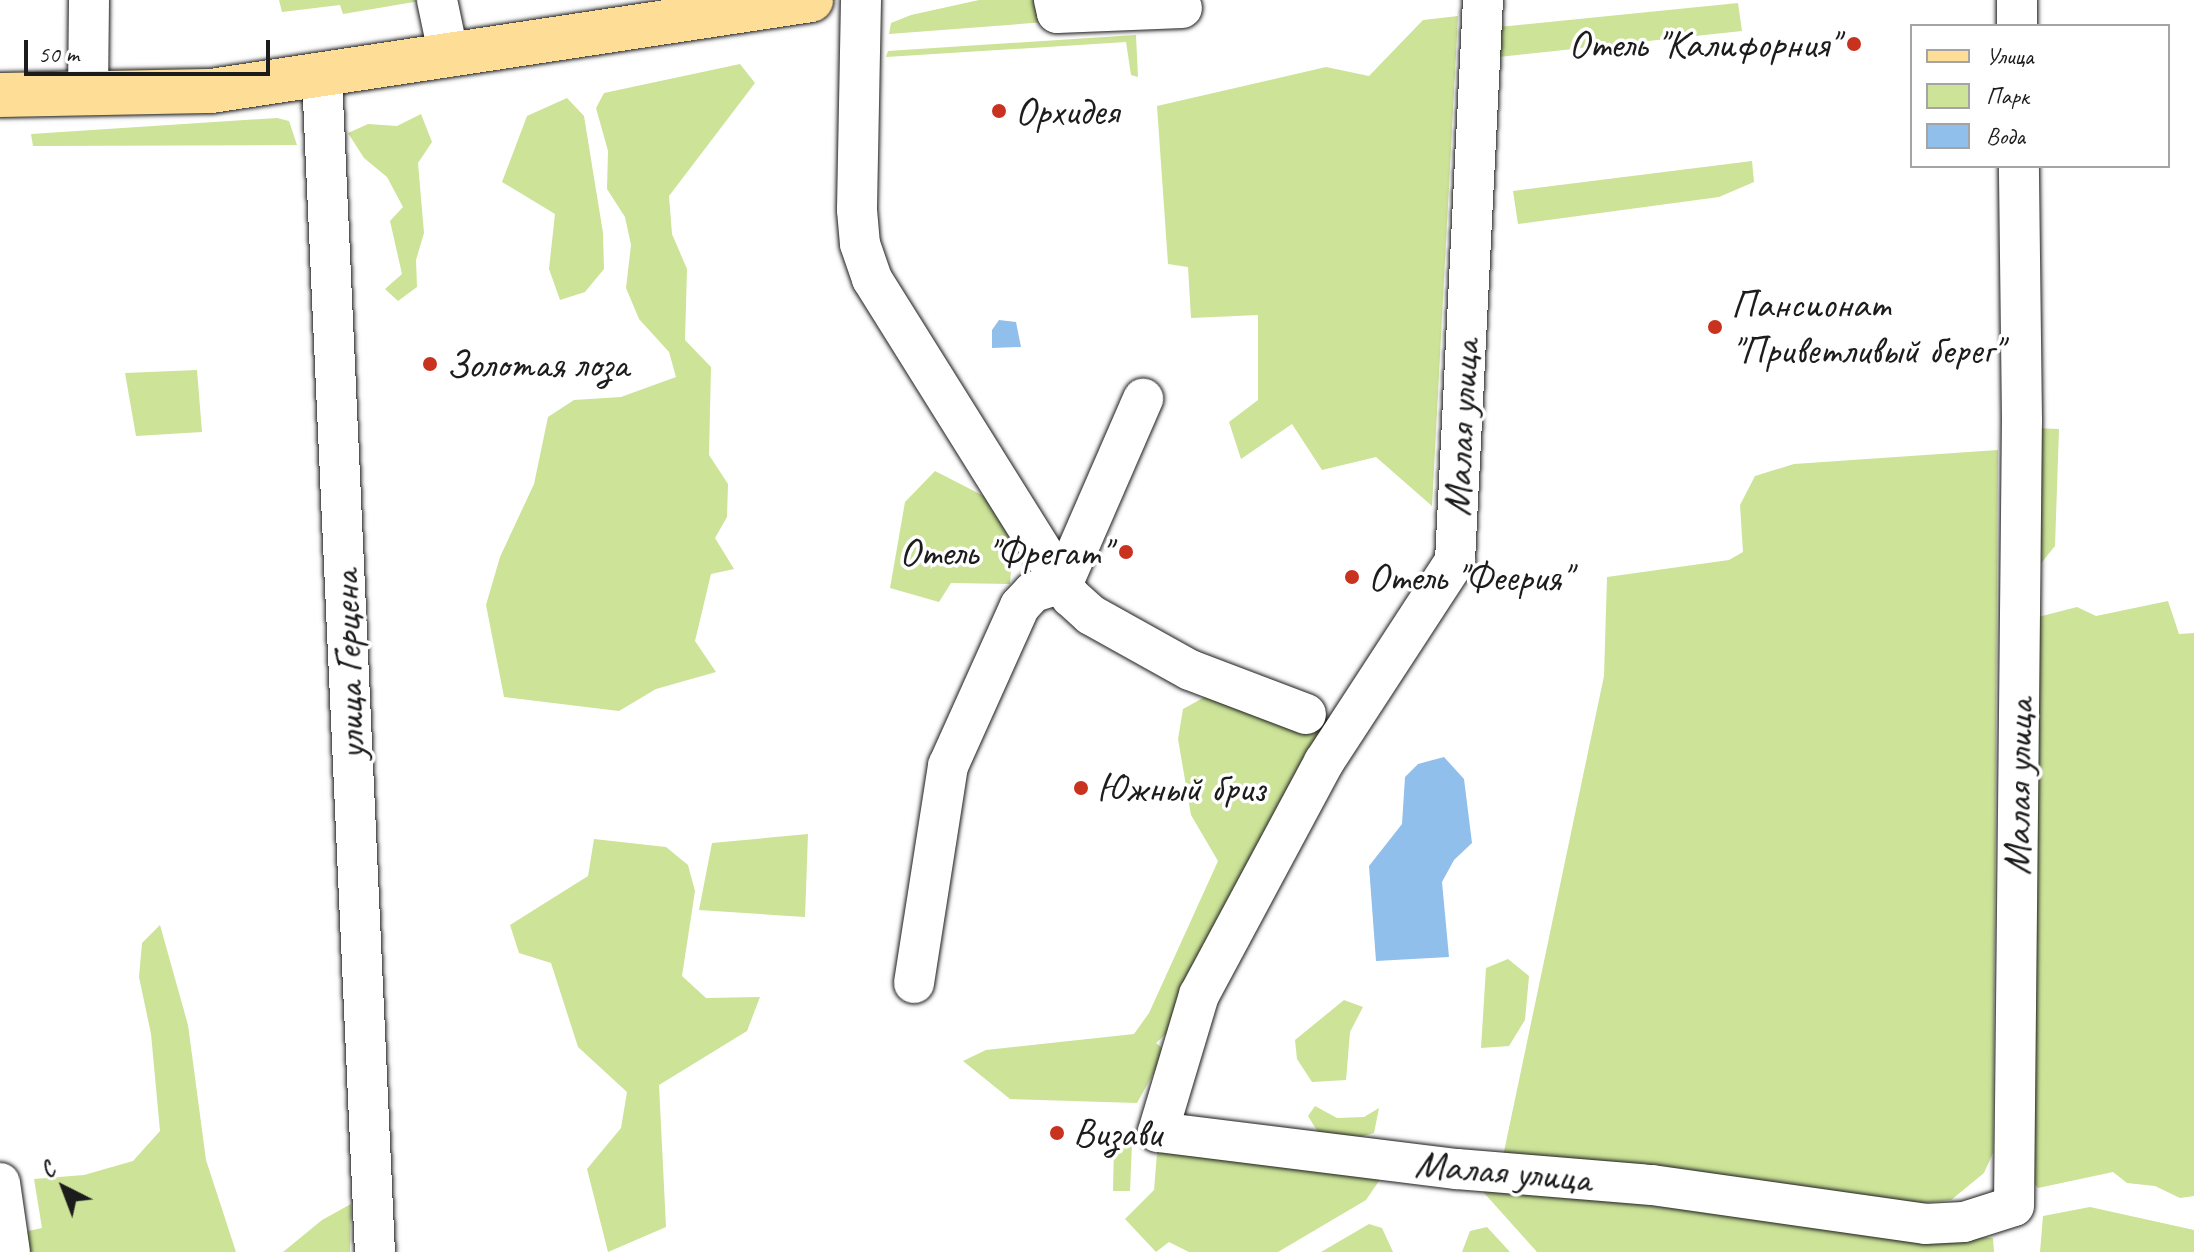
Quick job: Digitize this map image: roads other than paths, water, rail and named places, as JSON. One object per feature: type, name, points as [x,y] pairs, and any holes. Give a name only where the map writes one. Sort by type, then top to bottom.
[{"type":"main road","points":[[0,95],[211,91],[322,77],[811,0]]},
{"type":"street","points":[[88,95],[89,0]]},
{"type":"street","points":[[437,0],[449,57]]},
{"type":"street","points":[[861,0],[860,244],[872,279],[1063,583],[1091,615],[1190,670],[1306,714]]},
{"type":"street","points":[[1054,0],[1057,13],[1182,8]]},
{"type":"street","name":"Малая улица","points":[[1483,0],[1455,561],[1324,762],[1199,995],[1158,1132],[1457,1169],[1652,1185],[1925,1224],[1964,1222],[2014,1206],[2022,421],[2019,168]]},
{"type":"street","points":[[2017,0],[2017,24]]},
{"type":"street","name":"улица Герцена","points":[[322,77],[375,1252]]},
{"type":"street","points":[[914,983],[948,766],[1020,606],[1033,592],[1063,583],[1143,399]]},
{"type":"street","points":[[0,1183],[10,1252]]},
{"type":"water","points":[[999,320],[1016,322],[1021,347],[992,348],[992,330]]},
{"type":"water","points":[[1444,757],[1464,779],[1472,843],[1454,860],[1442,882],[1449,957],[1376,961],[1369,866],[1402,824],[1405,777],[1418,764]]},
{"type":"place","name":"Отель \"Калифорния\"","points":[[1854,44]]},
{"type":"place","name":"Орхидея","points":[[999,111]]},
{"type":"place","name":"Пансионат \"Приветливый берег\"","points":[[1715,327]]},
{"type":"place","name":"Золотая лоза","points":[[430,364]]},
{"type":"place","name":"Отель \"Фрегат\"","points":[[1126,552]]},
{"type":"place","name":"Отель \"Феерия\"","points":[[1352,577]]},
{"type":"place","name":"Южный бриз","points":[[1081,788]]},
{"type":"place","name":"Визави","points":[[1057,1133]]}]
